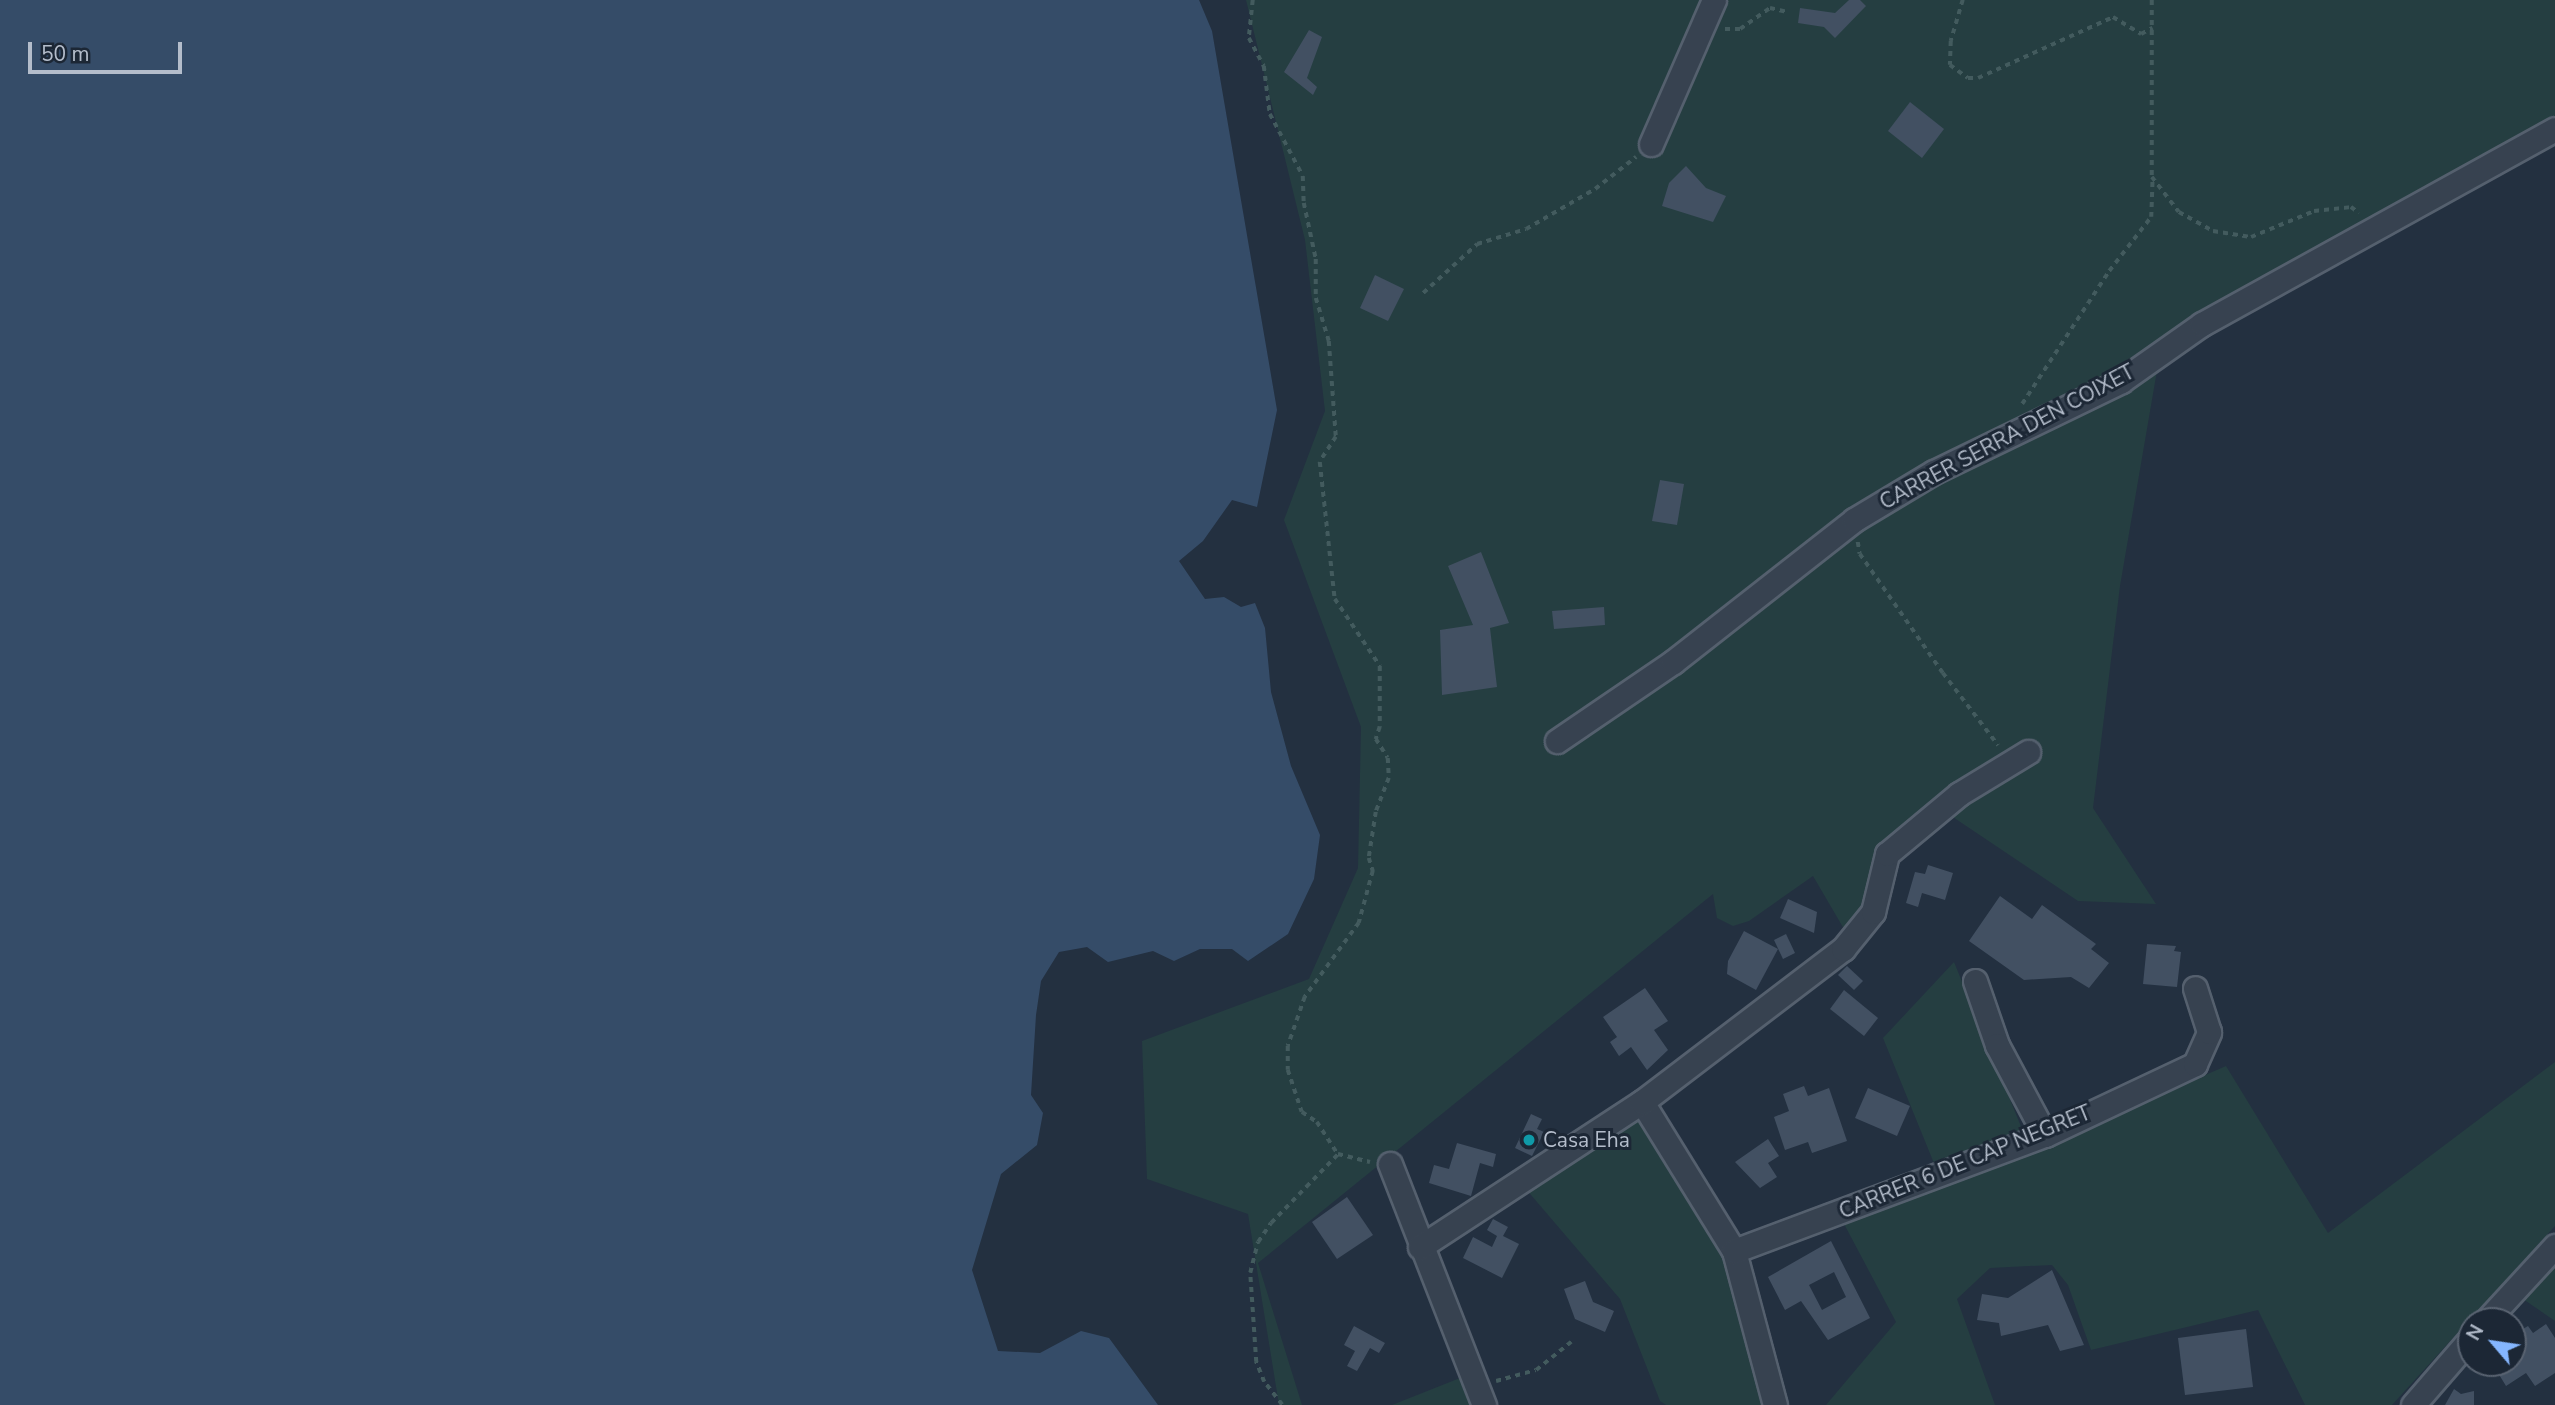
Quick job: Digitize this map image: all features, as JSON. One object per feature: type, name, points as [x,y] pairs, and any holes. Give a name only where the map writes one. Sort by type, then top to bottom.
[{"type":"street","points":[[1651,144],[1714,0]]},
{"type":"street","name":"CARRER SERRA DEN COIXET","points":[[1558,741],[1673,662],[1853,520],[1934,472],[2121,380],[2202,324],[2375,225],[2555,129]]},
{"type":"street","points":[[1420,1247],[1642,1102],[1843,949],[1873,912],[1886,854],[1959,793],[2028,752]]},
{"type":"street","points":[[1975,981],[1997,1045],[2045,1135]]},
{"type":"street","name":"CARRER 6 DE CAP NEGRET","points":[[1734,1251],[2045,1135],[2195,1064],[2209,1032],[2195,988]]},
{"type":"street","points":[[1642,1102],[1734,1251],[1775,1405]]},
{"type":"street","points":[[1390,1164],[1483,1405]]},
{"type":"street","points":[[2499,1307],[2555,1246]]},
{"type":"street","points":[[2413,1405],[2457,1354]]},
{"type":"path","points":[[1253,0],[1249,38],[1264,66],[1270,114],[1303,176],[1304,203],[1316,259],[1316,298],[1329,341],[1336,437],[1320,462],[1335,599],[1380,666],[1376,739],[1388,758],[1389,778],[1376,812],[1369,858],[1373,871],[1359,923],[1306,997],[1288,1046],[1292,1093],[1301,1112],[1317,1122],[1338,1154],[1390,1164]]},
{"type":"path","points":[[1963,0],[1951,41],[1950,65],[1968,78],[1978,78],[2113,17],[2141,34],[2152,28]]},
{"type":"path","points":[[2021,406],[2109,271],[2151,217],[2152,0]]},
{"type":"path","points":[[1702,25],[1740,29],[1770,8],[1788,12]]},
{"type":"path","points":[[1423,293],[1477,244],[1526,229],[1595,189],[1651,144]]},
{"type":"path","points":[[2152,177],[2179,212],[2213,231],[2251,237],[2314,211],[2351,207],[2375,225]]},
{"type":"path","points":[[1853,520],[1860,554],[1943,673],[2000,747],[2028,752]]},
{"type":"path","points":[[1282,1405],[1264,1382],[1256,1362],[1250,1273],[1258,1242],[1271,1223],[1338,1154]]},
{"type":"path","points":[[1473,1378],[1502,1382],[1536,1370],[1571,1342]]},
{"type":"green space","points":[[1246,0],[2555,0],[2555,126],[2159,359],[2120,586],[2093,808],[2156,904],[2078,901],[1932,803],[1882,843],[1862,905],[1844,929],[1813,876],[1749,921],[1733,926],[1717,918],[1713,894],[1258,1263],[1302,1405],[1279,1405],[1248,1214],[1147,1179],[1142,1041],[1309,979],[1358,868],[1361,727],[1284,520],[1325,411],[1305,240]]},
{"type":"green space","points":[[1954,962],[2031,1151],[2226,1066],[2328,1233],[2555,1062],[2555,1226],[2481,1307],[2457,1307],[2457,1334],[2392,1405],[2305,1405],[2258,1310],[2091,1350],[2068,1285],[2052,1265],[1990,1268],[1957,1299],[1995,1405],[1826,1405],[1896,1322],[1843,1222],[1942,1183],[1883,1038]]},
{"type":"green space","points":[[1636,1112],[1720,1245],[1764,1405],[1666,1405],[1660,1401],[1620,1299],[1525,1188]]},
{"type":"green space","points":[[2555,1258],[2555,1321],[2520,1297]]},
{"type":"green space","points":[[1460,1378],[1472,1405],[1392,1405]]},
{"type":"water","points":[[0,0],[1199,0],[1212,31],[1277,410],[1257,507],[1232,500],[1203,541],[1179,561],[1205,599],[1224,597],[1241,607],[1255,603],[1265,628],[1271,692],[1291,766],[1320,835],[1314,879],[1288,934],[1248,961],[1232,949],[1200,949],[1174,961],[1153,951],[1108,962],[1087,947],[1059,952],[1041,981],[1036,1015],[1031,1095],[1043,1113],[1037,1145],[1001,1174],[972,1270],[998,1351],[1040,1353],[1081,1331],[1109,1338],[1158,1405],[0,1405]]},
{"type":"building","points":[[1849,0],[1860,0],[1866,6],[1835,38],[1824,27],[1798,23],[1800,8],[1835,13]]},
{"type":"building","points":[[1309,30],[1322,37],[1307,78],[1317,87],[1313,95],[1284,72]]},
{"type":"building","points":[[1910,102],[1944,129],[1922,158],[1888,131]]},
{"type":"building","points":[[1686,166],[1706,188],[1726,196],[1713,222],[1662,206],[1669,183]]},
{"type":"building","points":[[1375,275],[1404,289],[1388,321],[1360,308]]},
{"type":"building","points":[[1660,480],[1684,484],[1677,525],[1652,521]]},
{"type":"building","points":[[1481,552],[1509,623],[1490,628],[1497,687],[1442,695],[1440,630],[1473,625],[1448,566]]},
{"type":"building","points":[[1604,607],[1605,625],[1554,629],[1552,611]]},
{"type":"building","points":[[1928,865],[1953,873],[1945,900],[1922,893],[1918,907],[1906,903],[1915,872],[1925,874]]},
{"type":"building","points":[[2000,896],[2032,919],[2042,905],[2096,944],[2091,949],[2109,963],[2089,988],[2071,977],[2024,980],[1969,941]]},
{"type":"building","points":[[1788,899],[1817,912],[1814,933],[1780,918]]},
{"type":"building","points":[[1744,931],[1778,949],[1756,990],[1727,974],[1728,961]]},
{"type":"building","points":[[1786,934],[1795,953],[1783,959],[1774,940]]},
{"type":"building","points":[[2147,944],[2176,946],[2174,951],[2181,952],[2177,987],[2143,984]]},
{"type":"building","points":[[1847,966],[1863,981],[1854,990],[1838,975]]},
{"type":"building","points":[[1645,988],[1668,1021],[1654,1030],[1668,1050],[1647,1070],[1631,1047],[1619,1056],[1610,1042],[1617,1037],[1603,1017]]},
{"type":"building","points":[[1844,990],[1878,1018],[1864,1036],[1830,1009]]},
{"type":"building","points":[[1804,1086],[1808,1096],[1829,1088],[1847,1141],[1812,1153],[1808,1142],[1785,1150],[1774,1117],[1789,1111],[1783,1094]]},
{"type":"building","points":[[1868,1088],[1910,1106],[1897,1136],[1855,1118]]},
{"type":"building","name":"Casa Eha","points":[[1531,1114],[1542,1119],[1537,1129],[1544,1132],[1532,1156],[1515,1148]]},
{"type":"building","points":[[1768,1139],[1779,1156],[1768,1163],[1777,1177],[1760,1188],[1735,1162]]},
{"type":"building","points":[[1457,1143],[1496,1154],[1493,1167],[1480,1163],[1471,1196],[1429,1183],[1434,1165],[1449,1169]]},
{"type":"building","points":[[1347,1197],[1373,1235],[1337,1259],[1312,1222]]},
{"type":"building","points":[[1493,1219],[1508,1227],[1503,1236],[1519,1244],[1502,1278],[1463,1258],[1473,1237],[1492,1247],[1497,1236],[1487,1230]]},
{"type":"building","points":[[1831,1241],[1870,1318],[1828,1340],[1801,1301],[1785,1310],[1768,1277]],"holes":[[[1834,1272],[1846,1297],[1822,1310],[1809,1285]]]},
{"type":"building","points":[[2052,1270],[2084,1345],[2060,1351],[2048,1325],[2001,1336],[1999,1323],[1977,1320],[1982,1294],[2008,1298]]},
{"type":"building","points":[[1585,1281],[1593,1302],[1614,1311],[1605,1332],[1575,1319],[1564,1289]]},
{"type":"building","points":[[2546,1324],[2555,1338],[2555,1373],[2535,1386],[2527,1374],[2527,1327],[2533,1333]]},
{"type":"building","points":[[1354,1326],[1385,1343],[1379,1353],[1370,1348],[1357,1371],[1347,1366],[1355,1351],[1344,1345]]},
{"type":"building","points":[[2246,1329],[2253,1387],[2185,1395],[2178,1338]]},
{"type":"building","points":[[2501,1377],[2520,1377],[2506,1386]]},
{"type":"building","points":[[2454,1389],[2461,1394],[2474,1391],[2474,1405],[2445,1405]]},
{"type":"place","name":"Casa Eha","points":[[1529,1140]]}]
